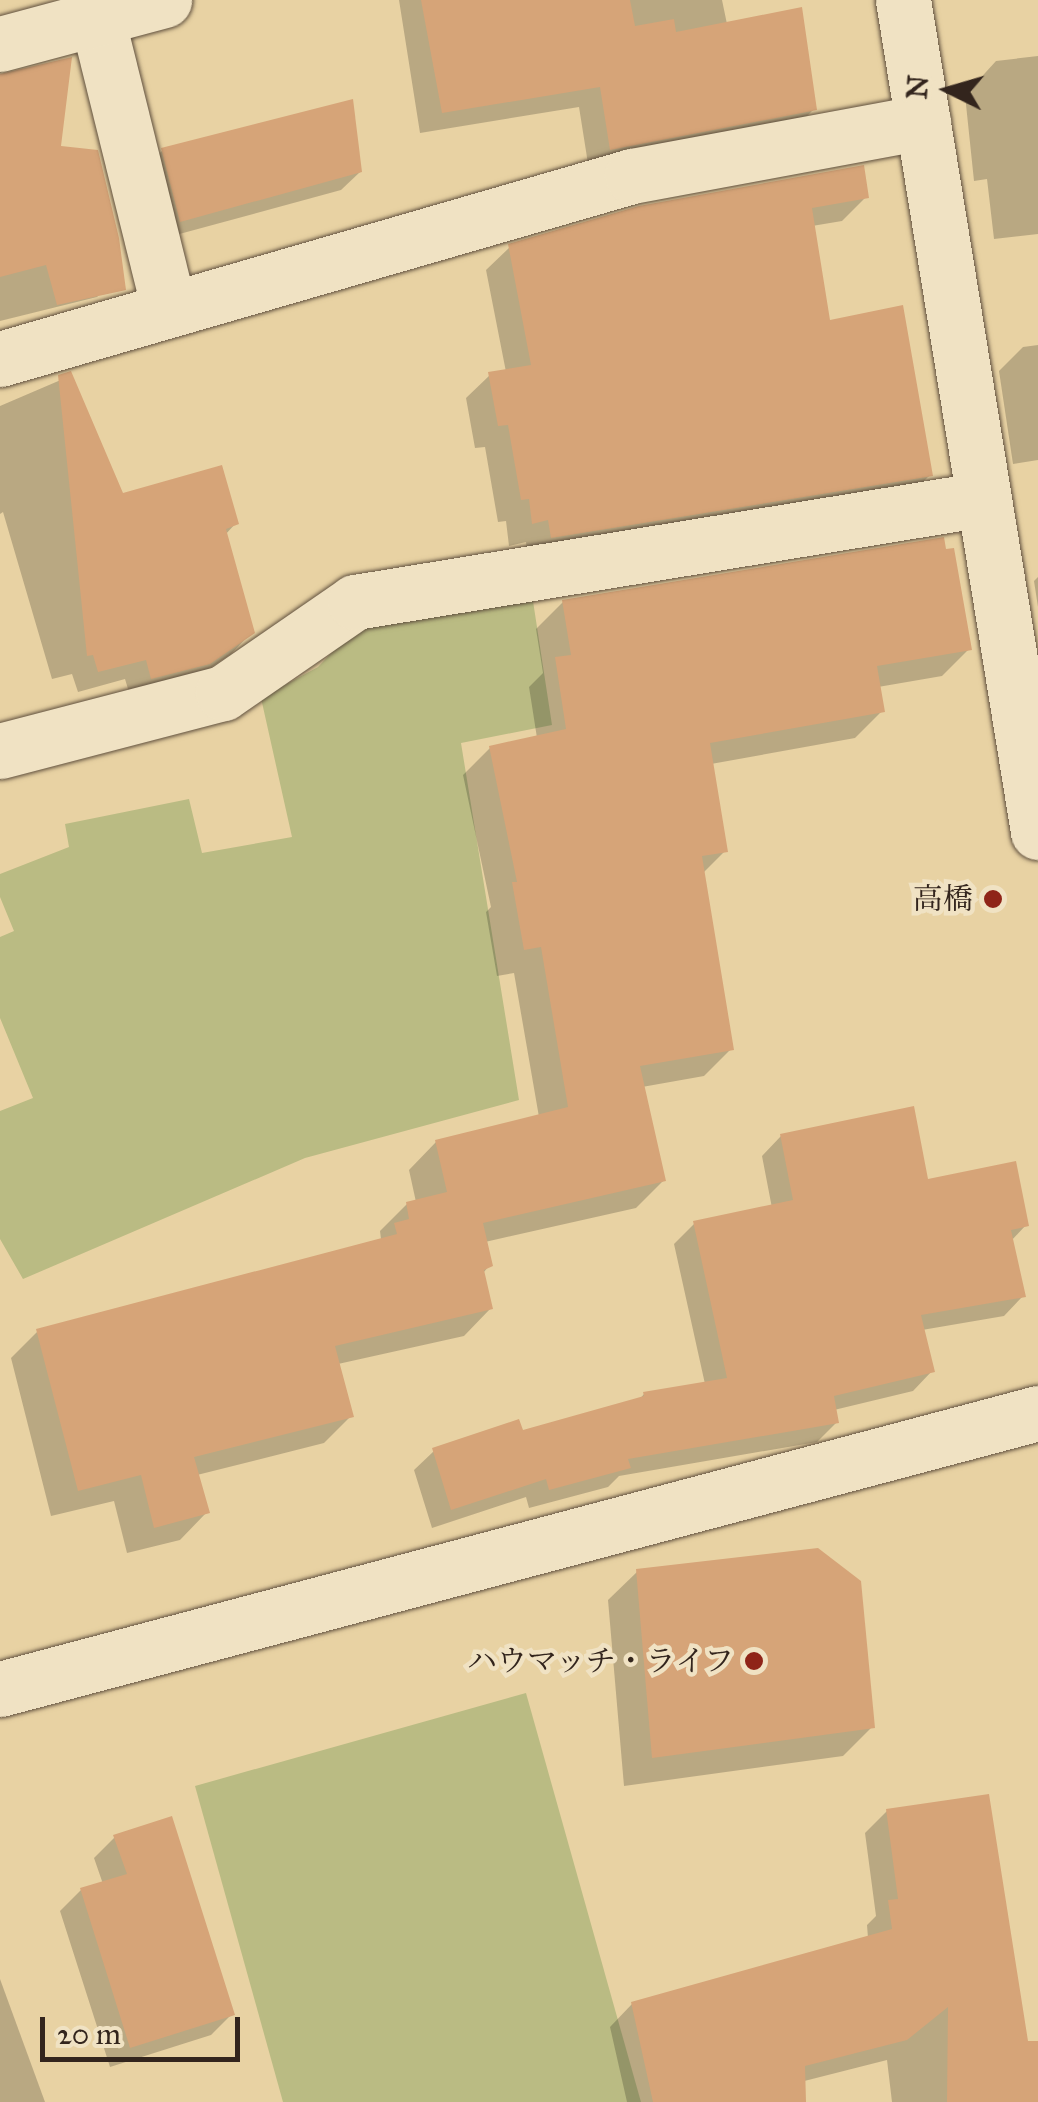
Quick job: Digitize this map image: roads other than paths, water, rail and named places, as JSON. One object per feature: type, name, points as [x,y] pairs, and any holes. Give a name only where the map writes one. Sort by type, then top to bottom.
[{"type":"street","points":[[0,44],[164,0]]},
{"type":"street","points":[[903,0],[1038,832]]},
{"type":"street","points":[[97,18],[169,308]]},
{"type":"street","points":[[0,359],[632,176],[923,122]]},
{"type":"street","points":[[0,751],[224,692],[355,602],[984,499]]},
{"type":"street","points":[[0,1689],[1038,1413]]},
{"type":"place","name":"高橋","points":[[993,899]]},
{"type":"place","name":"ハウマッチ・ライフ","points":[[754,1661]]}]
